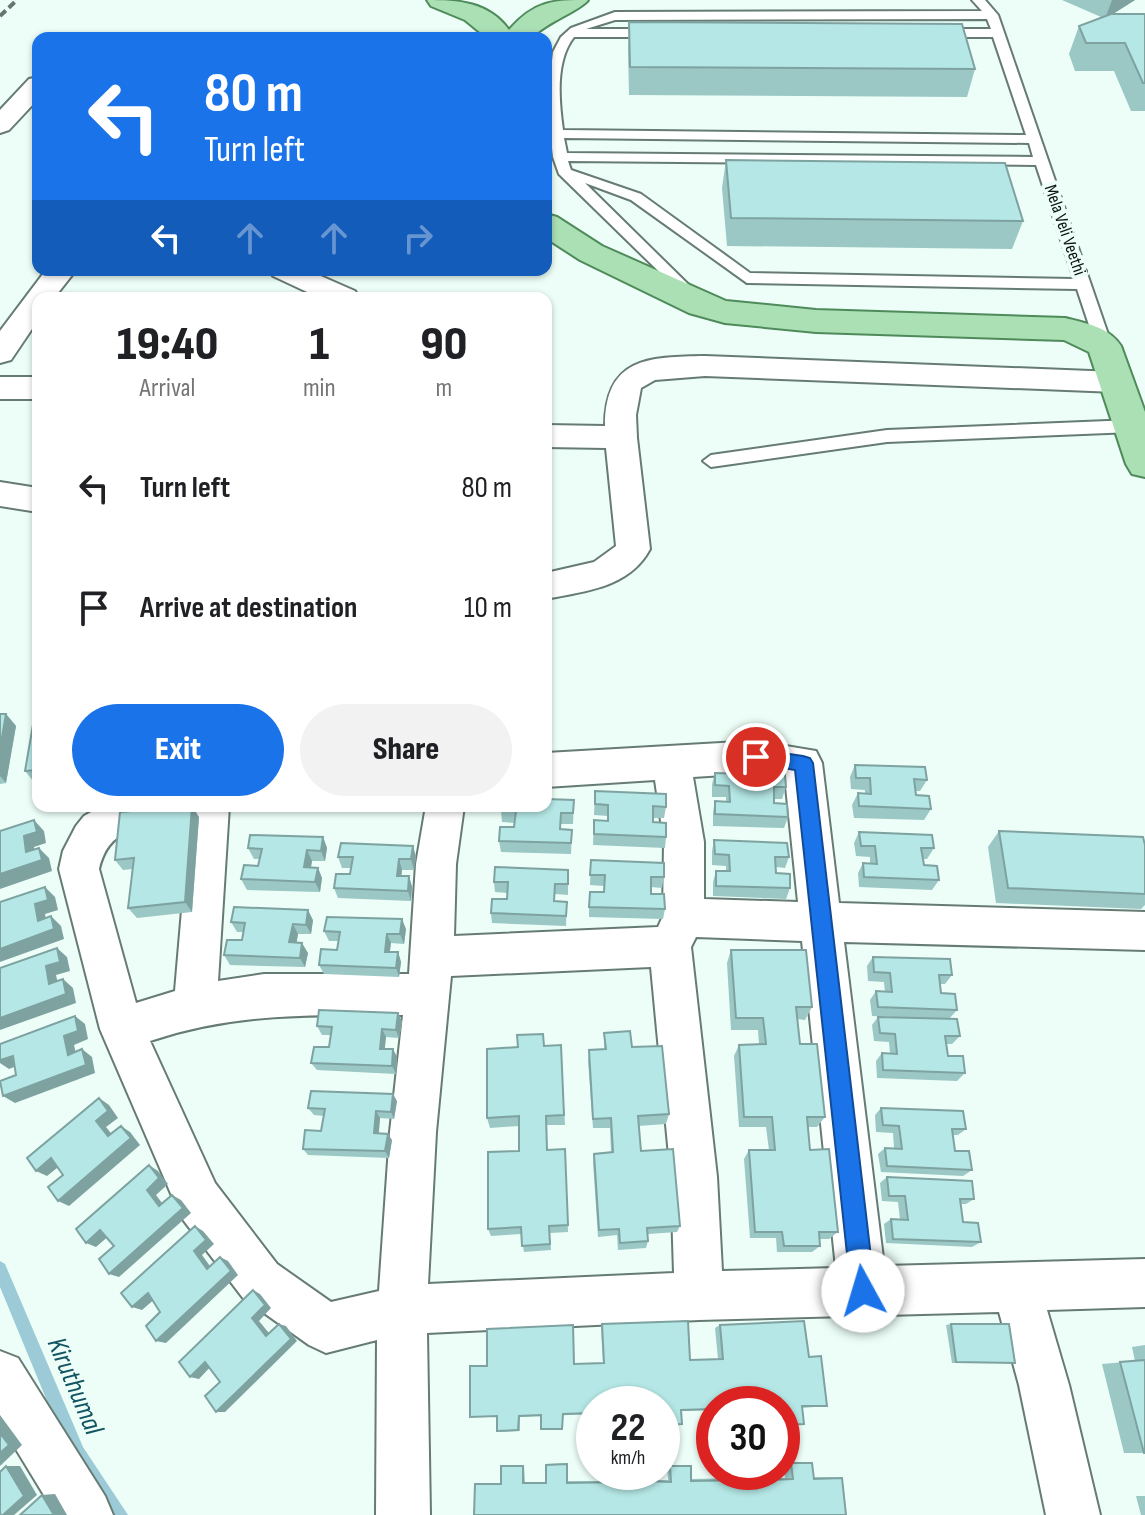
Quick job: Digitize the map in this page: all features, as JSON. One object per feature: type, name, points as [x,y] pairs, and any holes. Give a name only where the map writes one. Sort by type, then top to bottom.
[{"type":"main road","points":[[440,0],[463,9],[498,32]]},
{"type":"main road","points":[[522,32],[553,8],[575,0]]},
{"type":"main road","points":[[552,228],[591,253],[701,305],[725,312],[816,321],[1065,329],[1088,336],[1104,346]]},
{"type":"main road","name":"Mela Veli Veethi","points":[[1104,346],[1145,464]]},
{"type":"street","points":[[0,125],[32,90]]},
{"type":"street","points":[[43,292],[57,276]]},
{"type":"street","points":[[296,276],[332,292]]},
{"type":"street","points":[[0,353],[32,307]]},
{"type":"street","points":[[552,585],[613,570],[627,560],[633,549],[621,404],[628,384],[642,373],[679,367],[1116,382]]},
{"type":"street","points":[[0,388],[32,388]]},
{"type":"street","points":[[552,436],[622,437]]},
{"type":"street","points":[[0,494],[32,499]]},
{"type":"street","points":[[552,770],[756,757],[803,763],[863,1291]]},
{"type":"street","points":[[671,761],[684,842],[677,932],[699,1296]]},
{"type":"street","points":[[145,812],[98,825],[83,844],[79,869],[122,1029],[198,1200],[260,1281],[326,1328],[402,1310],[699,1296],[1145,1283]]},
{"type":"street","points":[[195,1005],[210,812]]},
{"type":"street","points":[[403,1515],[402,1310],[413,1132],[430,976],[436,864],[444,812]]},
{"type":"street","points":[[122,1029],[195,1005],[430,976],[677,932],[821,922],[1145,931]]},
{"type":"street","points":[[1016,1286],[1044,1385],[1073,1515]]},
{"type":"street","points":[[0,1376],[86,1515]]},
{"type":"lane","name":"Mela Veli Veethi","points":[[978,0],[992,15],[1104,346]]},
{"type":"lane","points":[[701,305],[562,164],[554,96],[558,57],[564,41],[581,26],[615,16],[992,15]]},
{"type":"lane","points":[[573,33],[668,33]]},
{"type":"lane","points":[[919,33],[998,33]]},
{"type":"lane","points":[[557,134],[1034,139]]},
{"type":"lane","points":[[562,164],[1041,161]]},
{"type":"lane","points":[[562,164],[636,197],[747,278],[1083,284]]},
{"type":"lane","points":[[711,461],[887,436],[1132,426]]},
{"type":"building","points":[[1111,14],[1145,14],[1145,83],[1125,43],[1086,43],[1079,26]]},
{"type":"building","points":[[629,22],[962,24],[975,69],[630,67]]},
{"type":"building","points":[[726,160],[1005,163],[1023,221],[731,218]]},
{"type":"building","points":[[0,714],[6,714],[0,749]]},
{"type":"building","points":[[32,730],[32,770],[25,771]]},
{"type":"building","points":[[855,765],[925,767],[927,780],[914,779],[916,795],[929,796],[931,809],[859,806],[858,793],[871,794],[870,778],[856,778]]},
{"type":"building","points":[[715,773],[785,775],[786,787],[774,787],[774,803],[787,804],[788,817],[715,814],[715,801],[730,802],[729,786],[715,785]]},
{"type":"building","points":[[595,791],[666,794],[666,807],[653,806],[653,822],[666,823],[666,837],[594,834],[594,820],[608,821],[608,805],[595,804]]},
{"type":"building","points":[[552,799],[574,800],[573,813],[561,813],[560,829],[572,830],[571,843],[499,841],[500,827],[514,827],[516,812],[552,812]]},
{"type":"building","points":[[120,812],[192,812],[185,902],[128,908],[134,858],[115,860]]},
{"type":"building","points":[[34,820],[37,832],[24,836],[26,852],[39,848],[42,860],[0,874],[0,831]]},
{"type":"building","points":[[999,831],[1143,837],[1145,894],[1008,888]]},
{"type":"building","points":[[859,832],[932,835],[934,848],[921,848],[924,865],[937,866],[939,880],[864,877],[863,863],[877,864],[875,846],[861,846]]},
{"type":"building","points":[[250,835],[323,837],[321,851],[307,850],[304,867],[318,868],[315,882],[241,879],[244,865],[258,866],[262,849],[248,848]]},
{"type":"building","points":[[714,840],[787,843],[789,857],[775,857],[776,873],[790,874],[790,888],[716,886],[716,871],[730,871],[729,855],[715,854]]},
{"type":"building","points":[[341,843],[413,846],[411,859],[399,859],[397,876],[409,876],[408,891],[334,888],[336,874],[350,874],[353,857],[338,857]]},
{"type":"building","points":[[591,860],[664,863],[664,877],[651,877],[651,894],[664,894],[665,909],[589,907],[590,892],[604,892],[605,875],[590,875]]},
{"type":"building","points":[[495,867],[568,870],[568,884],[555,884],[554,901],[567,902],[566,916],[491,913],[492,899],[507,899],[508,882],[494,882]]},
{"type":"building","points":[[45,887],[48,900],[35,904],[38,921],[51,916],[54,929],[0,949],[0,902]]},
{"type":"building","points":[[234,907],[308,910],[306,925],[293,924],[289,942],[302,943],[300,958],[224,955],[227,940],[242,940],[245,923],[231,922]]},
{"type":"building","points":[[327,917],[402,919],[400,934],[387,934],[385,952],[398,952],[396,968],[319,965],[321,949],[337,950],[340,932],[324,931]]},
{"type":"building","points":[[57,948],[60,962],[46,966],[49,984],[63,979],[66,994],[0,1018],[0,968]]},
{"type":"building","points":[[731,950],[806,950],[812,1007],[796,1007],[800,1044],[817,1044],[825,1117],[807,1117],[810,1150],[829,1149],[838,1232],[819,1232],[820,1246],[784,1246],[782,1232],[755,1232],[749,1150],[775,1150],[772,1117],[744,1117],[739,1045],[766,1044],[763,1018],[736,1018]]},
{"type":"building","points":[[873,957],[950,959],[952,975],[939,975],[941,993],[955,994],[957,1010],[878,1007],[876,991],[892,992],[890,973],[874,972]]},
{"type":"building","points":[[319,1010],[398,1013],[396,1030],[382,1029],[380,1049],[393,1049],[392,1066],[311,1063],[314,1047],[329,1047],[332,1027],[317,1026]]},
{"type":"building","points":[[75,1016],[78,1031],[64,1036],[68,1055],[82,1049],[86,1065],[3,1096],[0,1081],[16,1075],[13,1056],[0,1060],[0,1044]]},
{"type":"building","points":[[878,1017],[957,1019],[960,1036],[945,1036],[948,1056],[963,1056],[965,1073],[883,1070],[882,1053],[897,1054],[895,1034],[880,1033]]},
{"type":"building","points":[[630,1031],[632,1047],[662,1046],[669,1114],[638,1116],[641,1151],[673,1149],[680,1226],[647,1228],[648,1241],[620,1243],[619,1229],[599,1230],[594,1154],[613,1152],[611,1118],[593,1119],[589,1050],[606,1049],[604,1033]]},
{"type":"building","points":[[543,1034],[544,1046],[561,1045],[564,1115],[546,1116],[547,1150],[565,1149],[568,1225],[549,1226],[550,1244],[522,1246],[521,1227],[488,1229],[488,1152],[519,1151],[519,1116],[487,1118],[487,1049],[518,1047],[517,1035]]},
{"type":"building","points":[[311,1091],[393,1094],[391,1112],[376,1111],[374,1133],[388,1134],[385,1151],[303,1149],[305,1130],[321,1131],[325,1109],[308,1108]]},
{"type":"building","points":[[99,1098],[108,1111],[96,1121],[108,1136],[121,1126],[131,1138],[58,1201],[48,1187],[63,1175],[51,1158],[36,1171],[27,1158]]},
{"type":"building","points":[[881,1108],[963,1111],[966,1129],[952,1129],[955,1151],[969,1151],[972,1170],[887,1166],[885,1148],[902,1149],[899,1126],[883,1125]]},
{"type":"building","points":[[149,1165],[159,1178],[147,1190],[159,1206],[172,1195],[183,1208],[109,1274],[99,1259],[114,1246],[100,1230],[86,1243],[76,1229]]},
{"type":"building","points":[[887,1177],[972,1181],[974,1199],[960,1199],[963,1222],[978,1223],[981,1242],[893,1239],[891,1219],[908,1220],[905,1196],[889,1196]]},
{"type":"building","points":[[195,1226],[206,1240],[194,1251],[207,1269],[220,1257],[231,1271],[156,1341],[146,1326],[160,1312],[148,1293],[132,1307],[121,1293]]},
{"type":"building","points":[[253,1290],[265,1305],[252,1318],[266,1336],[279,1324],[291,1339],[216,1412],[205,1396],[220,1382],[205,1362],[190,1377],[179,1362]]},
{"type":"building","points":[[688,1321],[690,1360],[723,1359],[720,1325],[804,1321],[809,1357],[821,1356],[827,1406],[802,1406],[804,1424],[800,1424],[800,1386],[696,1386],[696,1410],[681,1410],[680,1424],[680,1386],[576,1386],[576,1414],[563,1414],[562,1429],[541,1429],[541,1415],[519,1416],[518,1430],[497,1431],[497,1416],[470,1417],[470,1366],[487,1366],[487,1329],[573,1325],[574,1364],[604,1363],[602,1324]]},
{"type":"building","points":[[951,1324],[1009,1324],[1015,1363],[956,1362]]},
{"type":"building","points":[[1145,1360],[1145,1453],[1144,1453],[1120,1362]]},
{"type":"building","points":[[0,1433],[9,1445],[0,1453]]},
{"type":"building","points":[[800,1463],[812,1463],[814,1479],[842,1478],[846,1515],[474,1515],[475,1484],[501,1484],[501,1466],[523,1466],[523,1483],[546,1483],[546,1465],[567,1464],[567,1483],[576,1483],[576,1490],[680,1490],[680,1466],[691,1466],[691,1481],[696,1481],[696,1490],[800,1490]]},
{"type":"building","points":[[6,1466],[24,1496],[0,1515],[0,1472]]},
{"type":"building","points":[[42,1495],[54,1515],[20,1515]]},
{"type":"waterway","name":"Kiruthumal","points":[[0,1269],[77,1453],[120,1515]]},
{"type":"railway","points":[[0,16],[17,0]]},
{"type":"route","points":[[756,757],[803,763],[863,1291]]}]
